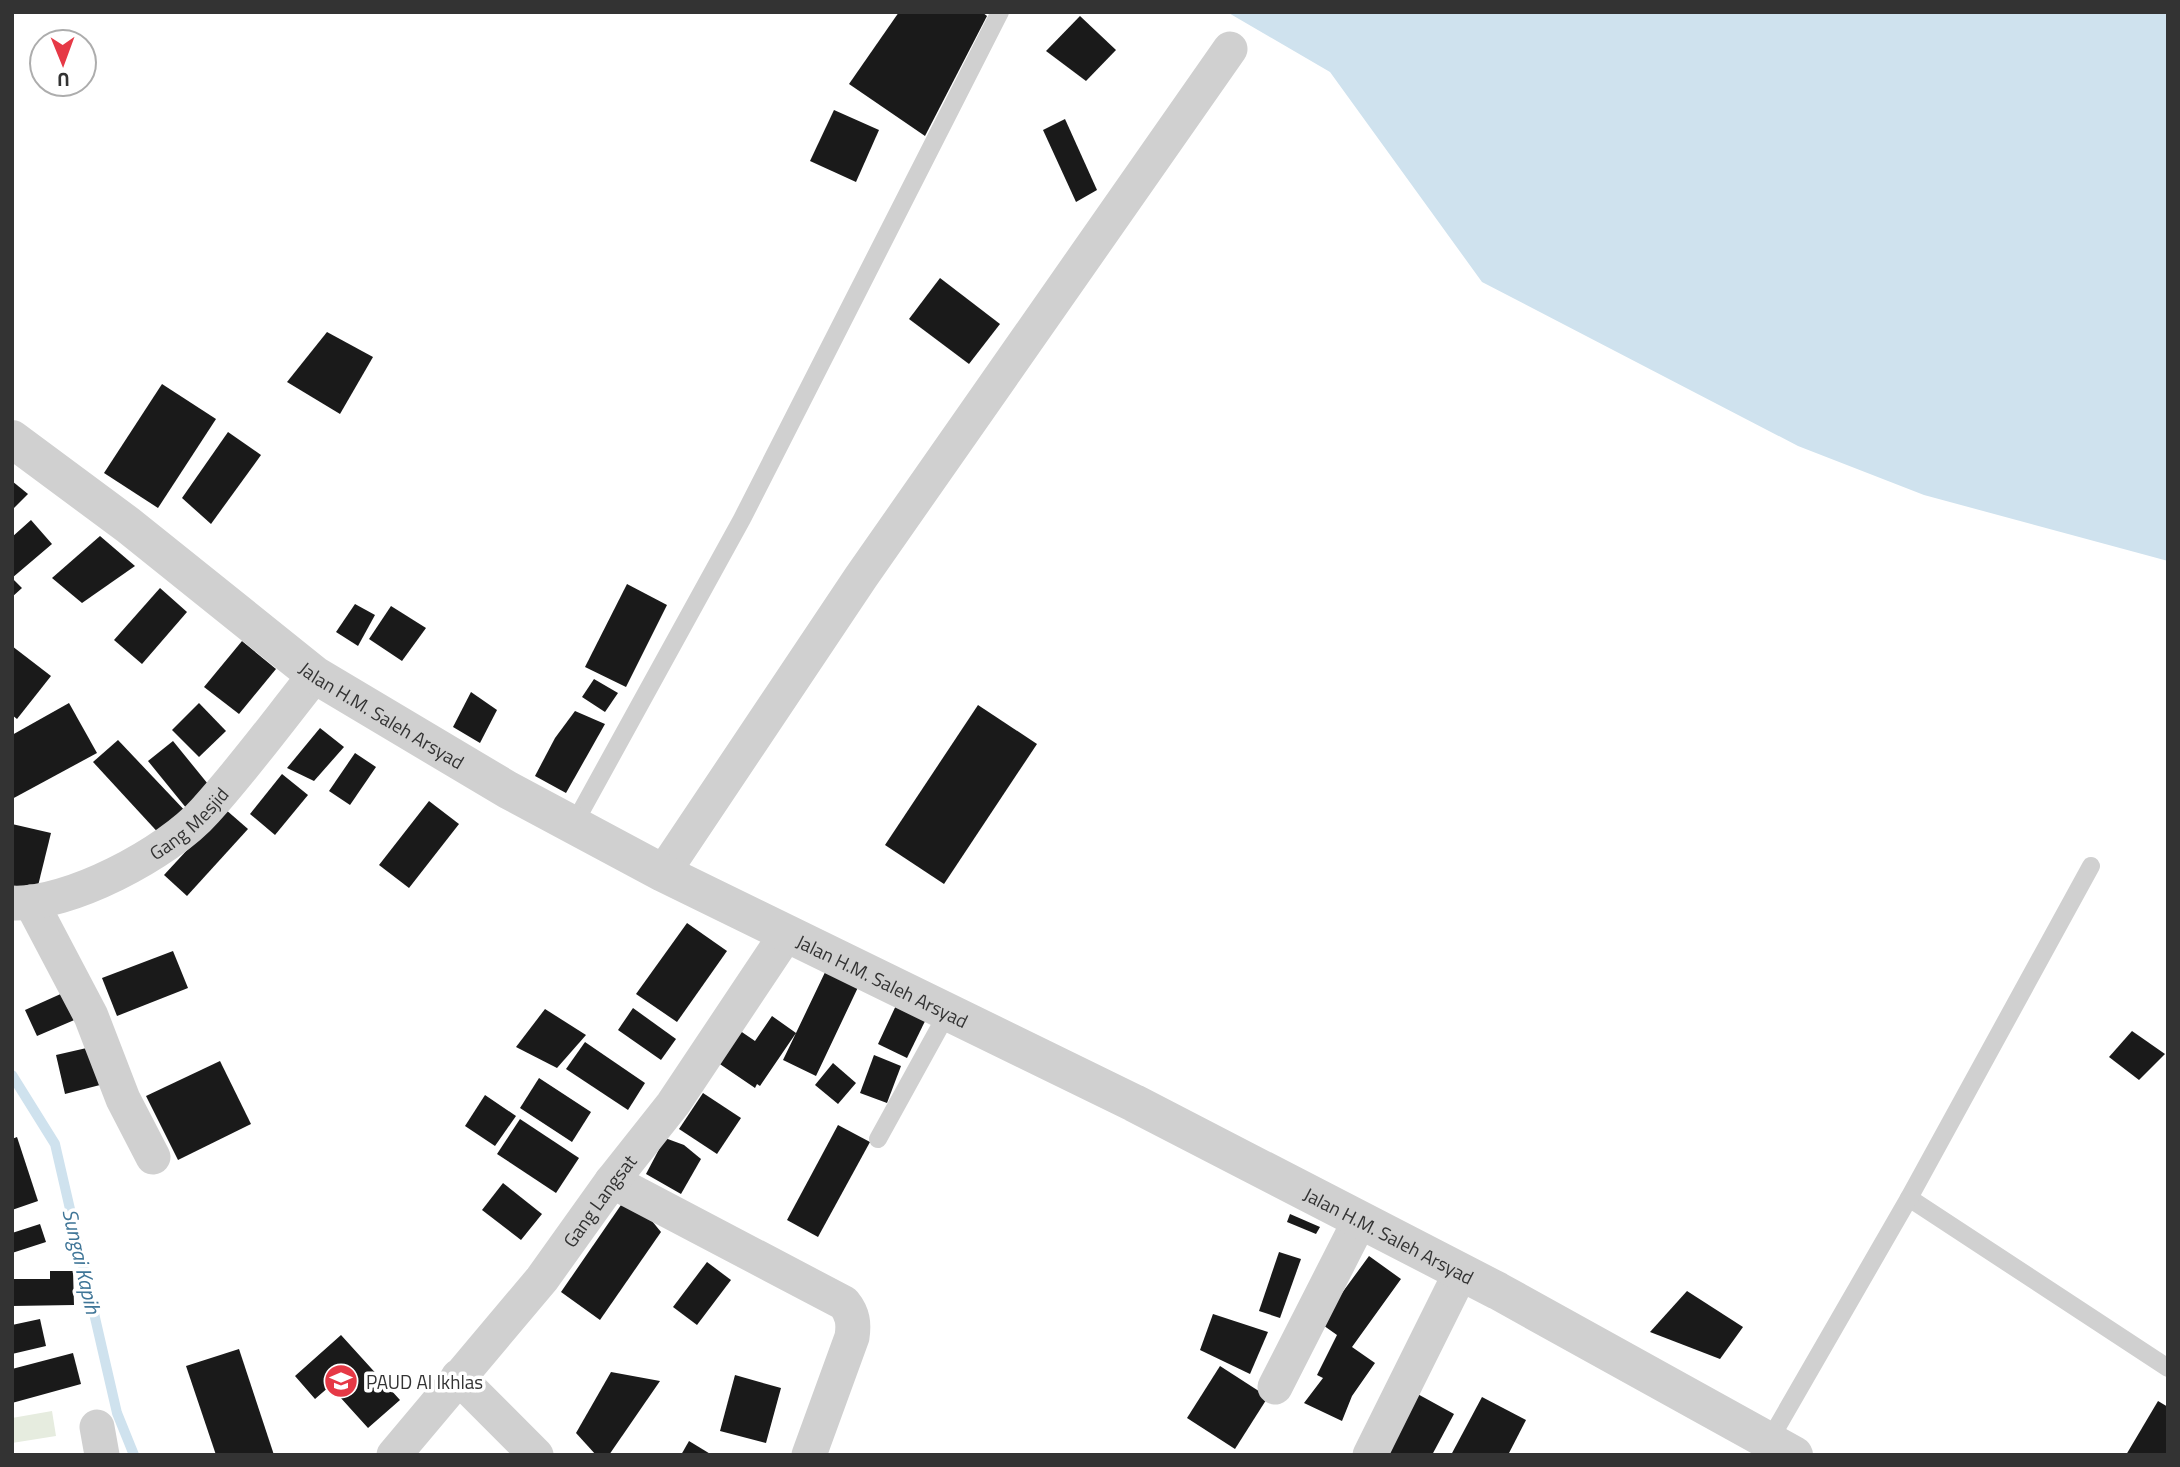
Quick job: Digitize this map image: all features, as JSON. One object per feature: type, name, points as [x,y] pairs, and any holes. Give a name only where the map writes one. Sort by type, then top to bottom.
[{"type":"street","points":[[663,873],[869,566],[1230,50]]},
{"type":"street","name":"Jalan H.M. Saleh Arsyad","points":[[12,439],[128,525],[315,675],[508,790],[663,873],[1134,1102],[1461,1272],[1782,1448]]},
{"type":"street","name":"Gang Mesjid","points":[[22,903],[55,900],[106,879],[187,827],[204,813],[315,675]]},
{"type":"street","points":[[22,903],[91,1016],[124,1099],[153,1157]]},
{"type":"street","name":"Gang Langsat","points":[[394,1455],[542,1279],[612,1181],[673,1104],[787,933]]},
{"type":"street","points":[[612,1181],[844,1303],[853,1320],[852,1337],[808,1455]]},
{"type":"street","points":[[1275,1387],[1360,1220]]},
{"type":"street","points":[[1370,1455],[1461,1272]]},
{"type":"street","points":[[458,1377],[536,1455]]},
{"type":"lane","points":[[574,824],[742,519],[1000,12]]},
{"type":"lane","points":[[1782,1448],[1909,1198],[2091,866]]},
{"type":"lane","points":[[878,1139],[948,1012]]},
{"type":"lane","points":[[1909,1198],[2168,1368]]},
{"type":"shaded area","points":[[52,1411],[56,1436],[12,1443],[12,1418]]},
{"type":"water","points":[[1227,12],[2168,12],[2168,561],[1924,495],[1798,446],[1482,282],[1330,72]]},
{"type":"building","points":[[899,12],[982,12],[987,16],[925,136],[849,84]]},
{"type":"building","points":[[1080,16],[1116,50],[1086,81],[1046,51]]},
{"type":"building","points":[[834,110],[879,130],[856,182],[810,161]]},
{"type":"building","points":[[1065,119],[1097,190],[1076,202],[1043,130]]},
{"type":"building","points":[[940,278],[1000,324],[969,364],[909,319]]},
{"type":"building","points":[[327,332],[373,357],[340,414],[287,382]]},
{"type":"building","points":[[162,384],[216,419],[158,508],[104,473]]},
{"type":"building","points":[[228,432],[261,455],[211,524],[182,498]]},
{"type":"building","points":[[12,481],[28,494],[12,510]]},
{"type":"building","points":[[31,520],[52,544],[12,578],[12,537]]},
{"type":"building","points":[[100,536],[135,566],[82,603],[52,578]]},
{"type":"building","points":[[12,578],[22,588],[12,597]]},
{"type":"building","points":[[627,584],[667,605],[626,687],[585,667]]},
{"type":"building","points":[[160,588],[187,612],[142,664],[114,640]]},
{"type":"building","points":[[355,604],[375,615],[358,646],[336,632]]},
{"type":"building","points":[[391,606],[426,628],[402,661],[369,639]]},
{"type":"building","points":[[242,641],[276,669],[239,714],[204,687]]},
{"type":"building","points":[[12,646],[51,676],[17,719],[12,715]]},
{"type":"building","points":[[594,679],[618,693],[605,712],[582,697]]},
{"type":"building","points":[[471,692],[497,710],[480,743],[453,727]]},
{"type":"building","points":[[69,703],[97,753],[12,799],[12,735]]},
{"type":"building","points":[[199,703],[226,731],[199,757],[172,730]]},
{"type":"building","points":[[978,705],[1037,744],[944,884],[885,845]]},
{"type":"building","points":[[575,711],[605,724],[566,793],[535,776],[555,738]]},
{"type":"building","points":[[320,728],[344,747],[314,781],[287,768]]},
{"type":"building","points":[[118,740],[189,815],[164,839],[93,762]]},
{"type":"building","points":[[173,741],[212,789],[187,809],[148,761]]},
{"type":"building","points":[[355,753],[376,767],[350,805],[329,791]]},
{"type":"building","points":[[282,774],[308,795],[275,835],[250,814]]},
{"type":"building","points":[[429,801],[459,824],[409,888],[379,865]]},
{"type":"building","points":[[225,809],[248,829],[187,896],[164,875]]},
{"type":"building","points":[[12,824],[51,833],[34,902],[12,896]]},
{"type":"building","points":[[687,923],[727,951],[677,1022],[636,994]]},
{"type":"building","points":[[173,951],[188,988],[117,1016],[102,978]]},
{"type":"building","points":[[828,966],[861,981],[816,1076],[783,1060]]},
{"type":"building","points":[[74,988],[86,1015],[37,1036],[25,1010]]},
{"type":"building","points":[[899,999],[929,1013],[907,1058],[878,1044]]},
{"type":"building","points":[[633,1008],[676,1039],[661,1060],[618,1030]]},
{"type":"building","points":[[545,1009],[586,1035],[557,1068],[516,1047]]},
{"type":"building","points":[[772,1016],[796,1033],[760,1086],[757,1084],[755,1088],[711,1058],[733,1026],[755,1041]]},
{"type":"building","points":[[2132,1031],[2165,1054],[2139,1080],[2109,1057]]},
{"type":"building","points":[[585,1042],[645,1083],[628,1110],[566,1069]]},
{"type":"building","points":[[91,1047],[100,1085],[65,1094],[56,1055]]},
{"type":"building","points":[[874,1055],[901,1066],[887,1103],[860,1093]]},
{"type":"building","points":[[220,1061],[251,1124],[178,1160],[146,1096]]},
{"type":"building","points":[[833,1063],[856,1083],[838,1104],[815,1085]]},
{"type":"building","points":[[539,1078],[591,1112],[572,1142],[520,1108]]},
{"type":"building","points":[[703,1093],[741,1118],[717,1154],[679,1129]]},
{"type":"building","points":[[485,1095],[516,1116],[495,1146],[465,1126]]},
{"type":"building","points":[[520,1119],[579,1158],[556,1193],[497,1154]]},
{"type":"building","points":[[838,1125],[870,1142],[818,1237],[787,1220]]},
{"type":"building","points":[[17,1137],[38,1201],[12,1210],[12,1139]]},
{"type":"building","points":[[665,1138],[684,1145],[701,1159],[681,1194],[646,1174]]},
{"type":"building","points":[[503,1183],[542,1214],[521,1240],[482,1210]]},
{"type":"building","points":[[621,1205],[647,1215],[661,1232],[600,1320],[561,1292]]},
{"type":"building","points":[[1290,1214],[1320,1227],[1316,1234],[1287,1222]]},
{"type":"building","points":[[40,1224],[46,1242],[12,1253],[12,1233]]},
{"type":"building","points":[[1279,1252],[1301,1259],[1280,1318],[1259,1311]]},
{"type":"building","points":[[1369,1256],[1401,1279],[1352,1347],[1375,1363],[1352,1396],[1342,1421],[1304,1403],[1323,1378],[1317,1375],[1337,1335],[1320,1323]]},
{"type":"building","points":[[707,1262],[731,1280],[697,1325],[673,1307]]},
{"type":"building","points":[[50,1271],[73,1271],[74,1305],[12,1306],[12,1279],[50,1279]]},
{"type":"building","points":[[1687,1291],[1743,1327],[1720,1359],[1650,1332]]},
{"type":"building","points":[[1213,1314],[1268,1332],[1250,1374],[1200,1350]]},
{"type":"building","points":[[40,1319],[46,1346],[12,1354],[12,1325]]},
{"type":"building","name":"PAUD Al Ikhlas","points":[[341,1335],[400,1400],[368,1428],[330,1386],[315,1399],[295,1376]]},
{"type":"building","points":[[239,1349],[274,1455],[216,1455],[186,1366]]},
{"type":"building","points":[[73,1353],[81,1384],[12,1403],[12,1369]]},
{"type":"building","points":[[1220,1366],[1268,1397],[1235,1449],[1187,1418]]},
{"type":"building","points":[[611,1372],[660,1381],[609,1455],[596,1455],[576,1433]]},
{"type":"building","points":[[735,1375],[781,1388],[766,1443],[720,1431]]},
{"type":"building","points":[[1414,1392],[1454,1414],[1432,1455],[1381,1455]]},
{"type":"building","points":[[1482,1397],[1526,1420],[1508,1455],[1451,1455]]},
{"type":"building","points":[[2158,1401],[2168,1407],[2168,1455],[2126,1455]]},
{"type":"building","points":[[689,1441],[712,1455],[681,1455]]},
{"type":"waterway","name":"Sungai Kapih","points":[[12,1075],[55,1144],[117,1413],[134,1455]]},
{"type":"place","name":"PAUD Al Ikhlas","points":[[341,1381]]}]
